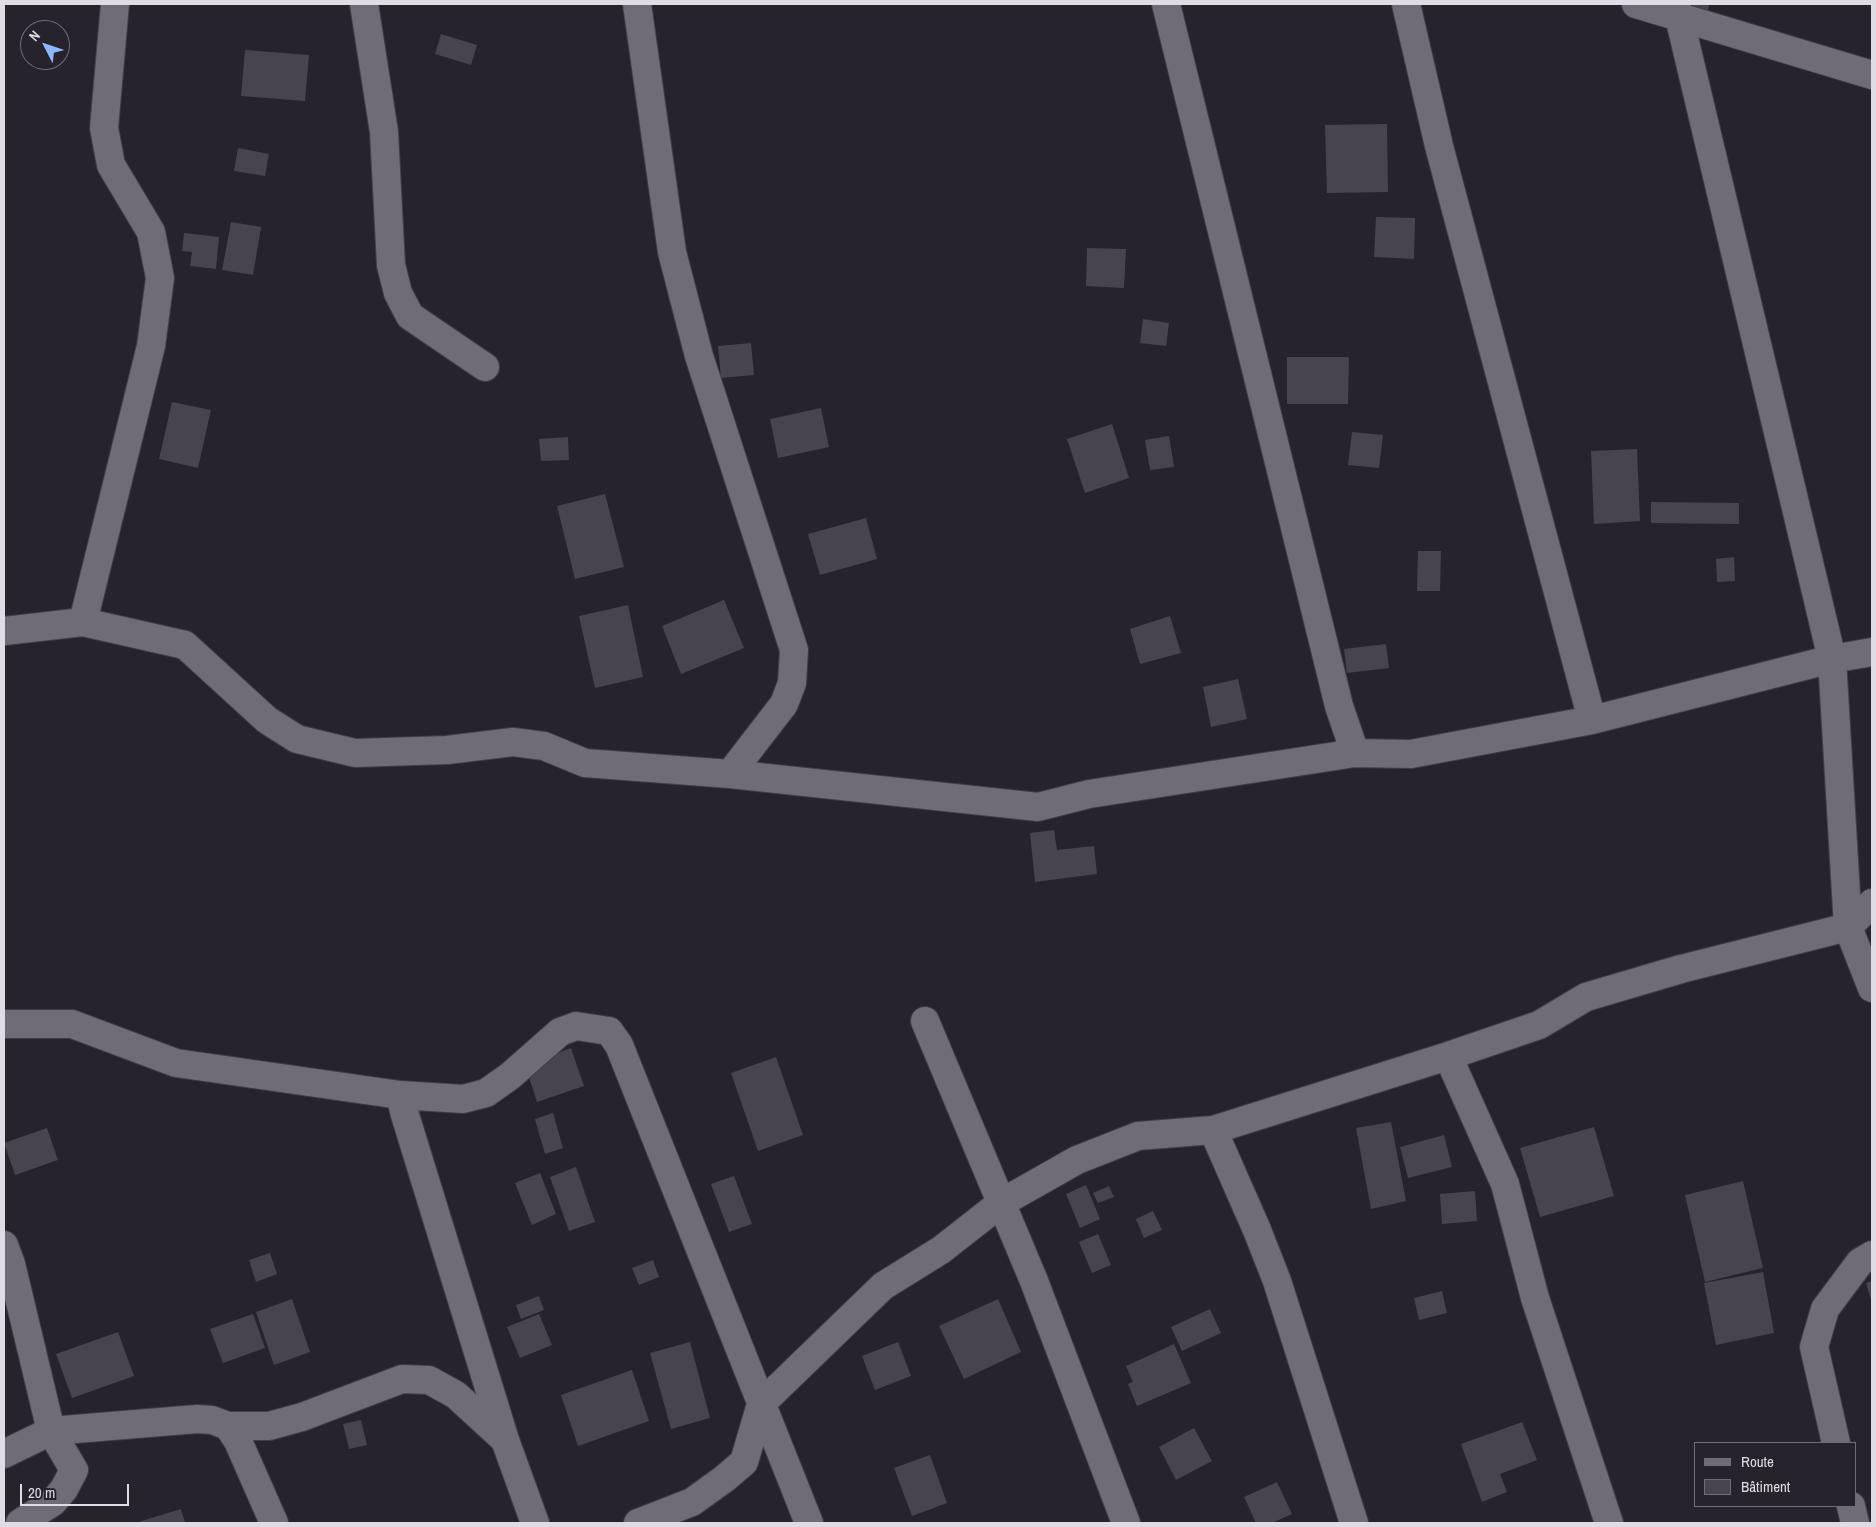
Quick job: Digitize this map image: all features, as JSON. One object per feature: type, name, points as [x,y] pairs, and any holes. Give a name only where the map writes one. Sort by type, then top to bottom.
[{"type":"street","points":[[83,622],[151,346],[160,278],[151,232],[111,165],[104,128],[115,4]]},
{"type":"street","points":[[364,4],[384,132],[391,265],[398,293],[410,316],[485,367]]},
{"type":"street","points":[[637,4],[672,252],[699,356],[794,650],[792,683],[784,704],[730,774]]},
{"type":"street","points":[[1166,4],[1339,706],[1355,753]]},
{"type":"street","points":[[1406,4],[1439,146],[1592,720]]},
{"type":"street","points":[[1636,4],[1677,10],[1872,75]]},
{"type":"street","points":[[1677,10],[1832,659],[1848,927],[1872,988]]},
{"type":"street","points":[[4,631],[83,622],[185,645],[261,714],[297,739],[355,753],[448,750],[513,742],[544,746],[585,763],[730,774],[1038,807],[1089,794],[1355,753],[1411,754],[1592,720],[1832,659],[1872,652]]},
{"type":"street","points":[[638,1523],[692,1502],[744,1462],[761,1404],[883,1286],[941,1250],[968,1230],[1000,1202],[1077,1160],[1138,1136],[1213,1130],[1448,1056],[1539,1025],[1586,997],[1681,969],[1848,927],[1872,903]]},
{"type":"street","points":[[925,1021],[1037,1291],[1126,1523]]},
{"type":"street","points":[[4,1024],[72,1024],[176,1063],[400,1094],[463,1099],[486,1093],[510,1076],[560,1032],[576,1026],[609,1031],[619,1045],[809,1523]]},
{"type":"street","points":[[1448,1056],[1504,1184],[1535,1298],[1609,1523]]},
{"type":"street","points":[[400,1094],[404,1115],[505,1440],[535,1523]]},
{"type":"street","points":[[1213,1130],[1277,1281],[1354,1523]]},
{"type":"street","points":[[4,1245],[11,1264],[51,1430],[74,1470],[64,1489],[53,1502],[20,1523]]},
{"type":"street","points":[[1836,1442],[1814,1347],[1825,1309],[1860,1262],[1872,1255]]},
{"type":"street","points":[[4,1454],[51,1430],[198,1419],[212,1420],[228,1426],[269,1426],[302,1417],[402,1379],[429,1380],[456,1396],[505,1440]]},
{"type":"street","points":[[228,1426],[238,1441],[274,1523]]},
{"type":"street","points":[[1850,1507],[1855,1523]]},
{"type":"building","points":[[1693,4],[1709,4],[1708,11],[1693,9]]},
{"type":"building","points":[[441,34],[477,45],[471,65],[435,54]]},
{"type":"building","points":[[245,50],[309,55],[305,101],[241,96]]},
{"type":"building","points":[[1387,124],[1388,192],[1327,193],[1325,125]]},
{"type":"building","points":[[238,148],[269,154],[265,176],[234,171]]},
{"type":"building","points":[[1376,217],[1415,218],[1414,259],[1374,257]]},
{"type":"building","points":[[231,222],[261,227],[253,275],[222,270]]},
{"type":"building","points":[[184,233],[219,237],[216,269],[190,266],[192,252],[182,251]]},
{"type":"building","points":[[1087,248],[1126,249],[1124,288],[1086,286]]},
{"type":"building","points":[[1143,319],[1169,323],[1166,346],[1140,343]]},
{"type":"building","points":[[751,343],[754,375],[721,378],[718,346]]},
{"type":"building","points":[[1287,357],[1349,357],[1348,404],[1287,404]]},
{"type":"building","points":[[172,402],[211,410],[198,468],[159,459]]},
{"type":"building","points":[[821,408],[829,447],[778,458],[770,419]]},
{"type":"building","points":[[1112,424],[1129,478],[1085,493],[1067,439]]},
{"type":"building","points":[[1352,432],[1383,435],[1379,468],[1348,465]]},
{"type":"building","points":[[1169,436],[1174,467],[1150,470],[1145,440]]},
{"type":"building","points":[[568,437],[569,460],[541,461],[539,439]]},
{"type":"building","points":[[1637,449],[1640,521],[1594,524],[1591,451]]},
{"type":"building","points":[[605,494],[624,567],[575,579],[557,506]]},
{"type":"building","points":[[1651,502],[1739,503],[1739,524],[1651,523]]},
{"type":"building","points":[[866,518],[877,559],[820,575],[808,534]]},
{"type":"building","points":[[1418,551],[1441,551],[1440,591],[1417,591]]},
{"type":"building","points":[[1734,557],[1735,581],[1717,582],[1716,559]]},
{"type":"building","points":[[724,600],[744,648],[681,674],[662,626]]},
{"type":"building","points":[[628,605],[643,677],[595,688],[579,616]]},
{"type":"building","points":[[1170,616],[1181,653],[1140,664],[1130,629]]},
{"type":"building","points":[[1386,644],[1389,668],[1347,673],[1344,649]]},
{"type":"building","points":[[1238,679],[1247,719],[1211,727],[1203,687]]},
{"type":"building","points":[[1054,830],[1057,850],[1094,846],[1097,874],[1035,882],[1030,833]]},
{"type":"building","points":[[571,1048],[584,1086],[537,1102],[525,1065]]},
{"type":"building","points":[[776,1057],[803,1135],[758,1151],[731,1073]]},
{"type":"building","points":[[553,1113],[563,1148],[545,1154],[535,1119]]},
{"type":"building","points":[[1391,1122],[1406,1201],[1371,1209],[1356,1128]]},
{"type":"building","points":[[1594,1127],[1614,1196],[1540,1217],[1520,1148]]},
{"type":"building","points":[[47,1128],[58,1160],[15,1175],[4,1143]]},
{"type":"building","points":[[1444,1135],[1452,1167],[1408,1178],[1400,1147]]},
{"type":"building","points":[[576,1167],[595,1222],[569,1231],[550,1177]]},
{"type":"building","points":[[540,1173],[556,1214],[532,1225],[515,1183]]},
{"type":"building","points":[[734,1176],[752,1224],[729,1232],[711,1184]]},
{"type":"building","points":[[1743,1181],[1763,1268],[1705,1282],[1685,1195]]},
{"type":"building","points":[[1086,1185],[1100,1219],[1080,1228],[1066,1194]]},
{"type":"building","points":[[1109,1186],[1114,1197],[1098,1203],[1093,1193]]},
{"type":"building","points":[[1475,1191],[1477,1221],[1442,1224],[1440,1194]]},
{"type":"building","points":[[1153,1211],[1162,1230],[1144,1238],[1136,1219]]},
{"type":"building","points":[[1098,1234],[1111,1265],[1092,1273],[1079,1242]]},
{"type":"building","points":[[270,1253],[277,1274],[256,1282],[249,1260]]},
{"type":"building","points":[[653,1260],[659,1277],[639,1285],[632,1268]]},
{"type":"building","points":[[1763,1272],[1774,1333],[1716,1345],[1704,1283]]},
{"type":"building","points":[[1872,1281],[1872,1303],[1866,1283]]},
{"type":"building","points":[[1442,1291],[1447,1313],[1419,1320],[1414,1298]]},
{"type":"building","points":[[539,1296],[544,1310],[521,1319],[516,1305]]},
{"type":"building","points":[[292,1299],[310,1352],[274,1365],[256,1312]]},
{"type":"building","points":[[998,1299],[1021,1352],[964,1379],[939,1326]]},
{"type":"building","points":[[1210,1309],[1221,1333],[1182,1351],[1171,1327]]},
{"type":"building","points":[[253,1314],[265,1348],[223,1363],[210,1329]]},
{"type":"building","points":[[539,1314],[552,1345],[520,1358],[507,1327]]},
{"type":"building","points":[[118,1332],[134,1376],[72,1398],[56,1354]]},
{"type":"building","points":[[690,1342],[710,1418],[671,1429],[650,1353]]},
{"type":"building","points":[[898,1342],[911,1376],[875,1390],[862,1356]]},
{"type":"building","points":[[1174,1344],[1191,1383],[1137,1406],[1128,1384],[1133,1382],[1126,1366]]},
{"type":"building","points":[[632,1370],[649,1421],[578,1446],[561,1395]]},
{"type":"building","points":[[361,1420],[367,1445],[349,1449],[343,1424]]},
{"type":"building","points":[[1522,1422],[1537,1460],[1500,1474],[1507,1492],[1482,1502],[1461,1444]]},
{"type":"building","points":[[1194,1428],[1212,1461],[1176,1480],[1159,1447]]},
{"type":"building","points":[[930,1455],[947,1503],[912,1516],[894,1468]]},
{"type":"building","points":[[1277,1482],[1292,1514],[1272,1523],[1256,1523],[1244,1497]]},
{"type":"building","points":[[181,1509],[185,1523],[135,1523]]}]
